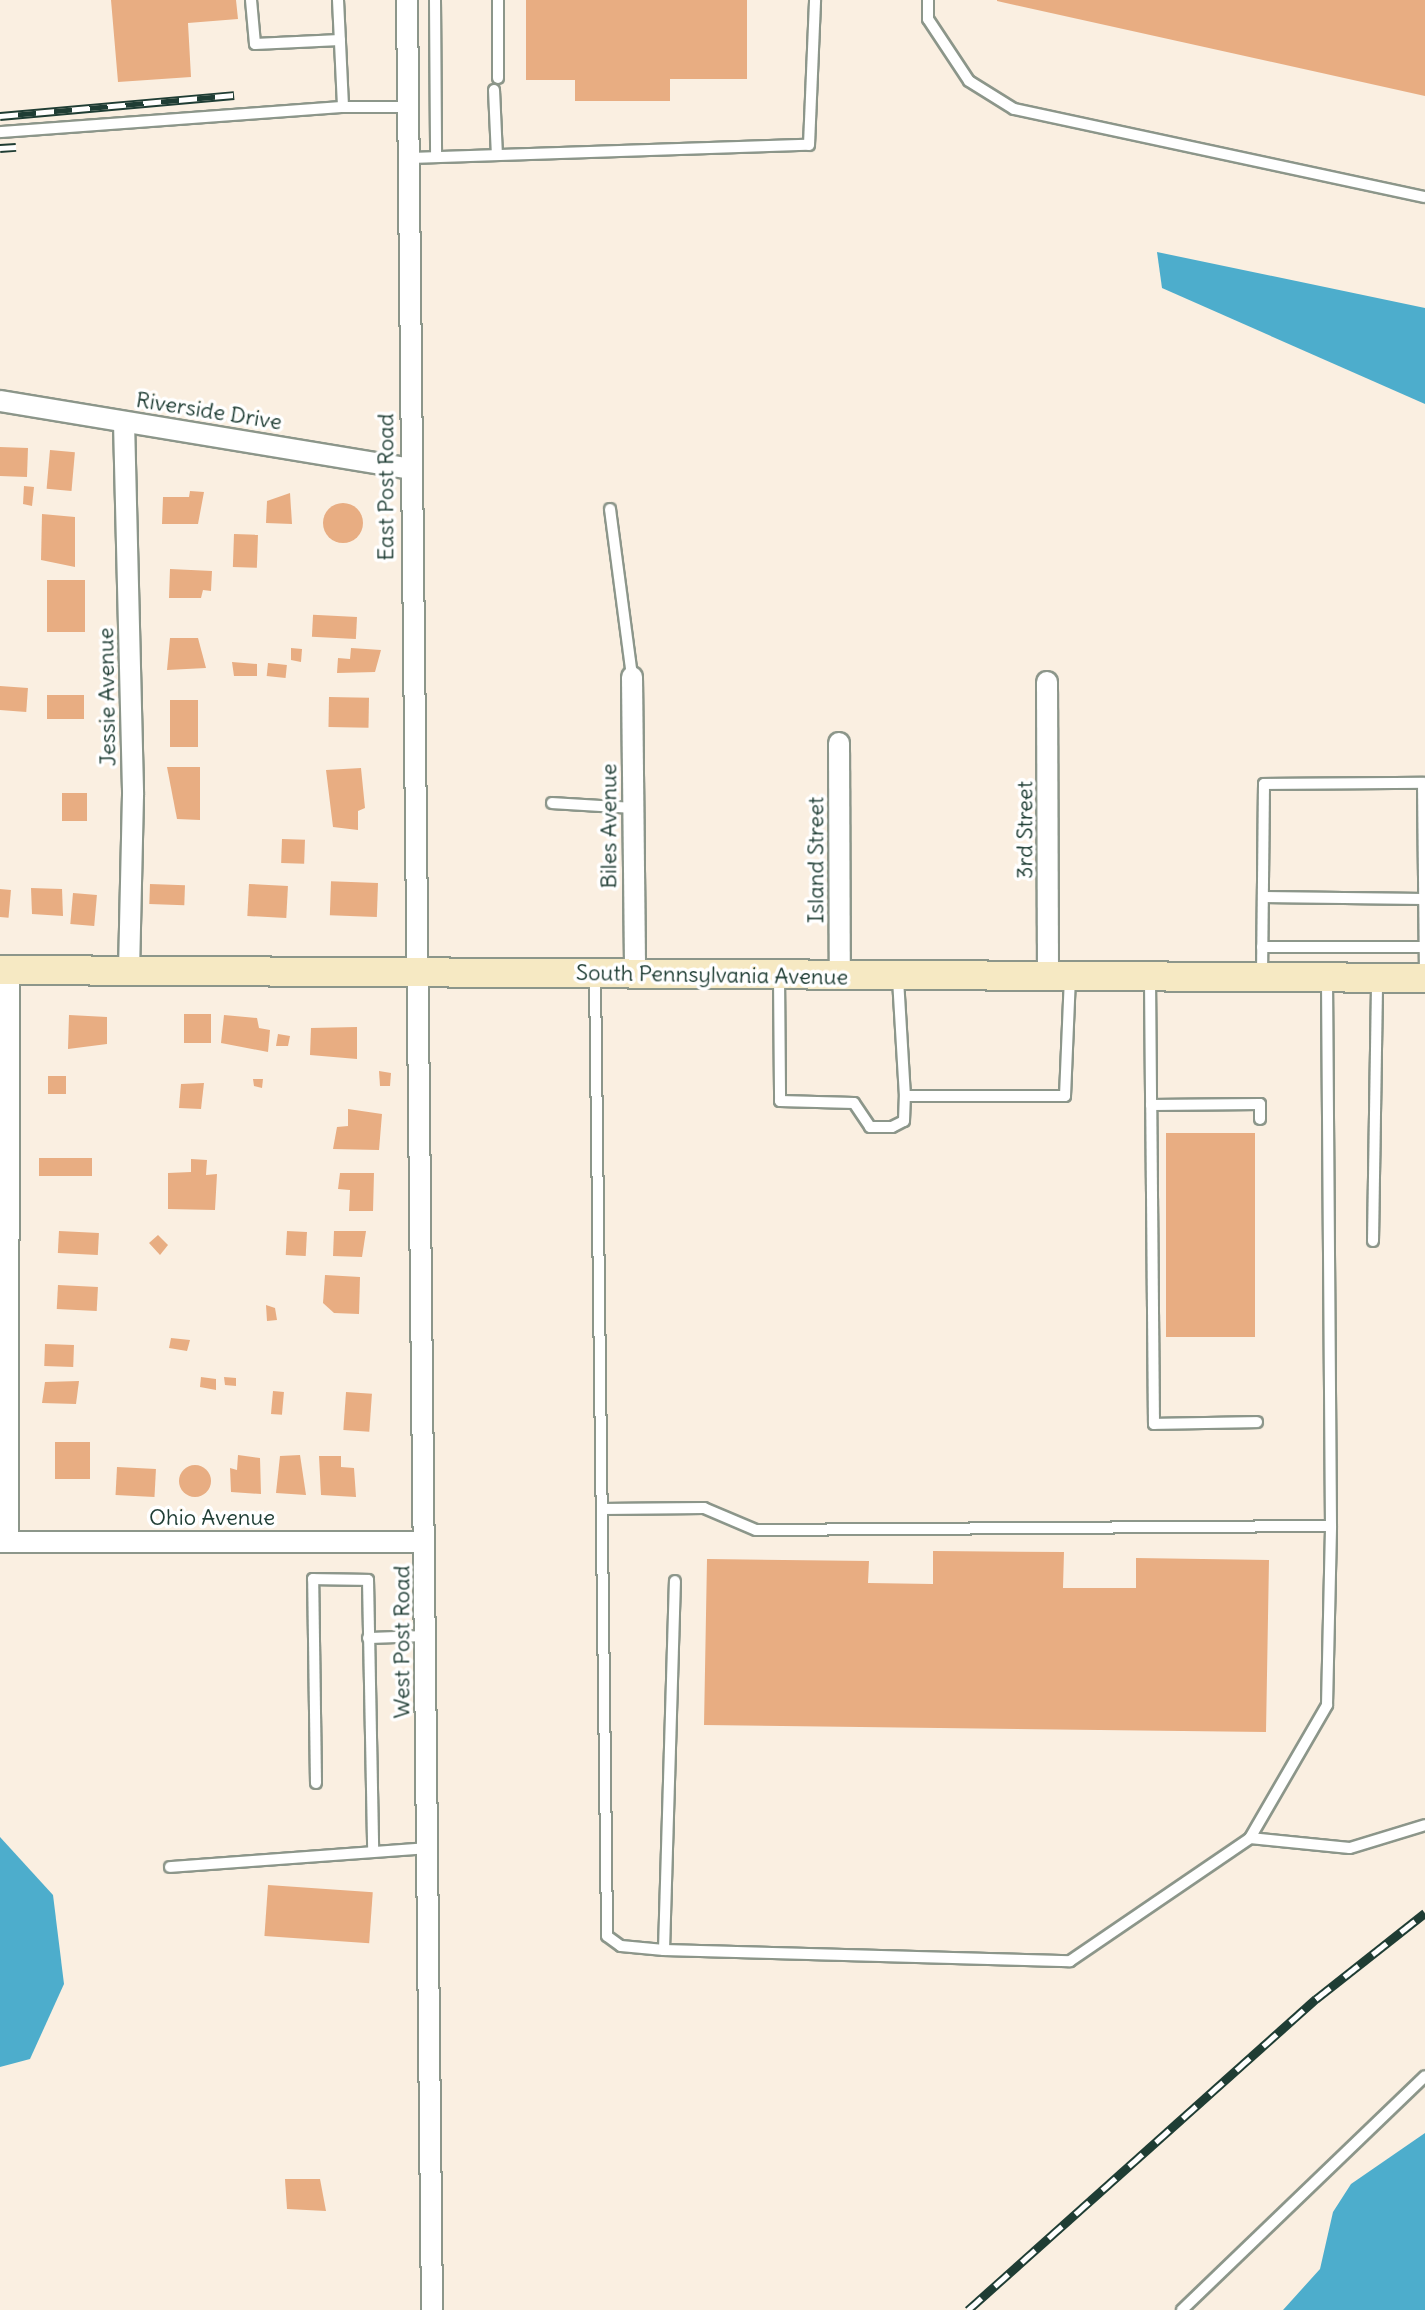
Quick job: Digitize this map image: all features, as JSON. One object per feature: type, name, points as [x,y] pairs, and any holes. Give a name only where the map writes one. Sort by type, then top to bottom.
[{"type":"main road","name":"South Pennsylvania Avenue","points":[[4,970],[635,976],[1425,978]]},
{"type":"street","name":"East Post Road","points":[[407,0],[414,974]]},
{"type":"street","name":"Riverside Drive","points":[[0,401],[411,469]]},
{"type":"street","name":"Jessie Avenue","points":[[124,422],[133,795],[129,971]]},
{"type":"street","name":"Biles Avenue","points":[[632,677],[635,976]]},
{"type":"street","name":"3rd Street","points":[[1047,682],[1059,977]]},
{"type":"street","name":"Island Street","points":[[839,743],[840,976]]},
{"type":"street","points":[[4,970],[4,1542]]},
{"type":"street","name":"West Post Road","points":[[414,974],[426,1636],[432,2310]]},
{"type":"street","name":"Ohio Avenue","points":[[4,1542],[423,1542]]},
{"type":"lane","points":[[251,0],[255,44],[340,40]]},
{"type":"lane","points":[[338,0],[343,107]]},
{"type":"lane","points":[[435,0],[436,157]]},
{"type":"lane","points":[[498,0],[498,78]]},
{"type":"lane","points":[[408,158],[809,145],[815,0]]},
{"type":"lane","points":[[928,0],[928,19],[969,81],[1014,109],[1425,197]]},
{"type":"lane","points":[[494,90],[497,155]]},
{"type":"lane","points":[[0,132],[343,107],[407,107]]},
{"type":"lane","points":[[610,509],[632,677]]},
{"type":"lane","points":[[1262,978],[1264,784],[1423,783],[1425,978]]},
{"type":"lane","points":[[552,803],[633,808]]},
{"type":"lane","points":[[1263,897],[1424,899]]},
{"type":"lane","points":[[1262,947],[1424,947]]},
{"type":"lane","points":[[595,974],[602,1509],[602,1916],[607,1936],[621,1946],[664,1950],[1070,1961],[1250,1838],[1327,1705],[1331,1526],[1327,978]]},
{"type":"lane","points":[[779,976],[780,1101],[854,1103],[870,1127],[892,1127],[904,1121],[898,977]]},
{"type":"lane","points":[[905,1096],[1065,1096],[1059,977]]},
{"type":"lane","points":[[1150,978],[1154,1424],[1257,1422]]},
{"type":"lane","points":[[1373,1241],[1377,978]]},
{"type":"lane","points":[[1151,1105],[1260,1104],[1260,1119]]},
{"type":"lane","points":[[602,1509],[704,1508],[756,1530],[1331,1526]]},
{"type":"lane","points":[[316,1783],[313,1579],[368,1580],[373,1851]]},
{"type":"lane","points":[[664,1950],[675,1581]]},
{"type":"lane","points":[[368,1638],[426,1636]]},
{"type":"lane","points":[[1250,1838],[1350,1848],[1425,1825]]},
{"type":"lane","points":[[170,1867],[427,1848]]},
{"type":"lane","points":[[1182,2310],[1425,2076]]},
{"type":"water","points":[[1157,252],[1425,308],[1425,404],[1162,288]]},
{"type":"water","points":[[0,1837],[53,1895],[64,1984],[30,2059],[0,2067]]},
{"type":"water","points":[[1425,2133],[1425,2310],[1283,2310],[1320,2269],[1333,2212],[1351,2184]]},
{"type":"building","points":[[111,0],[236,0],[238,19],[188,23],[191,77],[118,82]]},
{"type":"building","points":[[526,0],[747,0],[747,79],[670,79],[670,101],[575,101],[575,80],[526,80]]},
{"type":"building","points":[[1425,0],[1425,96],[997,1]]},
{"type":"building","points":[[0,447],[28,448],[27,477],[0,476]]},
{"type":"building","points":[[50,450],[75,452],[72,491],[47,489]]},
{"type":"building","points":[[24,486],[34,487],[32,506],[23,504]]},
{"type":"building","points":[[190,491],[204,492],[198,524],[162,524],[163,497],[189,497]]},
{"type":"building","points":[[290,493],[292,524],[266,523],[267,501]]},
{"type":"building","points":[[343,503],[357,509],[363,523],[357,537],[343,543],[329,537],[323,523],[329,509]]},
{"type":"building","points":[[42,514],[75,517],[75,567],[41,560]]},
{"type":"building","points":[[234,534],[258,535],[257,568],[233,567]]},
{"type":"building","points":[[170,569],[212,571],[211,591],[203,590],[201,598],[169,598]]},
{"type":"building","points":[[47,580],[85,580],[85,632],[47,632]]},
{"type":"building","points":[[313,615],[357,617],[356,639],[312,637]]},
{"type":"building","points":[[170,638],[198,638],[206,668],[167,670]]},
{"type":"building","points":[[291,648],[302,649],[301,662],[291,660]]},
{"type":"building","points":[[351,648],[381,650],[375,672],[337,673],[338,658],[350,659]]},
{"type":"building","points":[[232,662],[257,664],[257,676],[234,676]]},
{"type":"building","points":[[268,663],[287,665],[286,678],[267,676]]},
{"type":"building","points":[[0,686],[28,688],[26,712],[0,710]]},
{"type":"building","points":[[47,695],[84,695],[84,719],[47,719]]},
{"type":"building","points":[[329,697],[369,698],[368,728],[328,727]]},
{"type":"building","points":[[170,700],[198,700],[198,747],[170,747]]},
{"type":"building","points":[[167,767],[200,767],[200,820],[177,819]]},
{"type":"building","points":[[361,768],[365,808],[358,811],[358,830],[333,827],[326,770]]},
{"type":"building","points":[[62,793],[87,793],[87,821],[62,821]]},
{"type":"building","points":[[282,839],[305,840],[304,864],[281,863]]},
{"type":"building","points":[[331,881],[378,883],[377,917],[330,915]]},
{"type":"building","points":[[150,884],[185,885],[184,905],[149,904]]},
{"type":"building","points":[[249,884],[288,886],[286,918],[247,916]]},
{"type":"building","points":[[31,888],[62,889],[63,916],[32,914]]},
{"type":"building","points":[[0,889],[11,890],[9,918],[0,917]]},
{"type":"building","points":[[73,893],[97,895],[94,926],[70,924]]},
{"type":"building","points":[[184,1014],[211,1014],[211,1043],[184,1043]]},
{"type":"building","points":[[69,1015],[107,1017],[107,1044],[68,1049]]},
{"type":"building","points":[[224,1015],[257,1018],[259,1028],[270,1030],[268,1052],[221,1043]]},
{"type":"building","points":[[357,1027],[357,1059],[310,1055],[311,1028]]},
{"type":"building","points":[[278,1034],[290,1036],[288,1046],[276,1046]]},
{"type":"building","points":[[379,1071],[391,1073],[390,1086],[380,1086]]},
{"type":"building","points":[[48,1076],[66,1076],[66,1094],[48,1094]]},
{"type":"building","points":[[253,1079],[263,1079],[262,1088],[254,1086]]},
{"type":"building","points":[[204,1083],[201,1109],[179,1108],[181,1084]]},
{"type":"building","points":[[348,1109],[382,1114],[379,1150],[333,1149],[337,1127],[348,1126]]},
{"type":"building","points":[[1166,1133],[1255,1133],[1255,1337],[1166,1337]]},
{"type":"building","points":[[39,1158],[92,1158],[92,1176],[39,1176]]},
{"type":"building","points":[[191,1159],[207,1160],[206,1175],[217,1174],[215,1210],[168,1209],[168,1173],[191,1172]]},
{"type":"building","points":[[340,1173],[374,1173],[373,1211],[349,1211],[350,1190],[338,1189]]},
{"type":"building","points":[[59,1231],[99,1233],[98,1255],[58,1253]]},
{"type":"building","points":[[287,1231],[307,1232],[306,1256],[286,1255]]},
{"type":"building","points":[[334,1231],[366,1231],[362,1257],[333,1256]]},
{"type":"building","points":[[158,1235],[168,1245],[160,1255],[149,1243]]},
{"type":"building","points":[[325,1275],[360,1277],[359,1314],[334,1313],[323,1303]]},
{"type":"building","points":[[58,1285],[98,1287],[97,1311],[57,1309]]},
{"type":"building","points":[[266,1305],[275,1308],[277,1320],[267,1321]]},
{"type":"building","points":[[171,1338],[190,1340],[187,1351],[169,1348]]},
{"type":"building","points":[[45,1344],[74,1345],[73,1367],[44,1366]]},
{"type":"building","points":[[201,1377],[216,1379],[216,1390],[200,1387]]},
{"type":"building","points":[[224,1377],[236,1378],[236,1386],[225,1385]]},
{"type":"building","points":[[79,1381],[76,1404],[42,1403],[45,1382]]},
{"type":"building","points":[[273,1391],[284,1392],[282,1415],[271,1414]]},
{"type":"building","points":[[346,1392],[372,1394],[369,1432],[343,1430]]},
{"type":"building","points":[[55,1442],[90,1442],[90,1479],[55,1479]]},
{"type":"building","points":[[238,1455],[260,1458],[261,1494],[231,1492],[230,1468],[237,1470]]},
{"type":"building","points":[[300,1455],[306,1495],[276,1493],[280,1456]]},
{"type":"building","points":[[319,1456],[341,1456],[341,1467],[354,1468],[356,1497],[321,1495]]},
{"type":"building","points":[[195,1465],[206,1470],[211,1481],[206,1492],[195,1497],[184,1492],[179,1481],[184,1470]]},
{"type":"building","points":[[117,1467],[156,1469],[154,1497],[116,1495]]},
{"type":"building","points":[[933,1551],[1064,1552],[1063,1588],[1136,1588],[1136,1558],[1269,1560],[1266,1732],[704,1725],[707,1559],[869,1561],[868,1583],[933,1584]]},
{"type":"building","points":[[268,1885],[373,1892],[369,1943],[264,1936]]},
{"type":"building","points":[[285,2179],[320,2179],[326,2211],[287,2209]]},
{"type":"railway","points":[[0,116],[234,95]]},
{"type":"railway","points":[[0,148],[16,147]]},
{"type":"railway","points":[[968,2310],[1316,1999],[1425,1913]]}]
